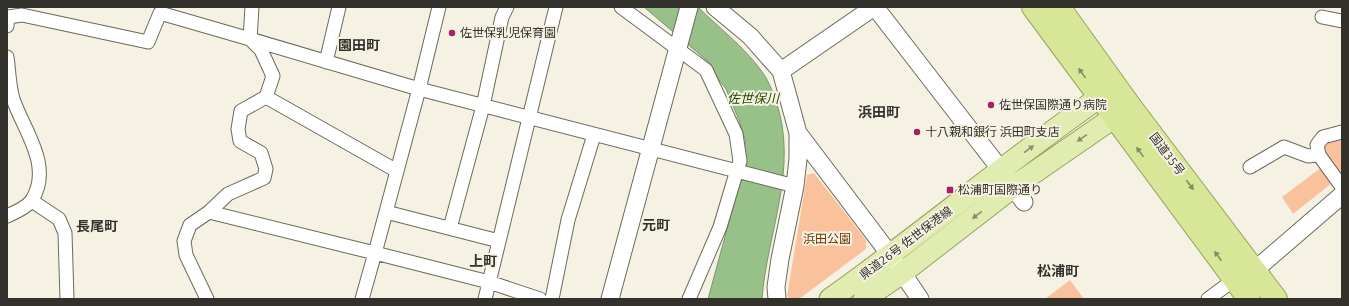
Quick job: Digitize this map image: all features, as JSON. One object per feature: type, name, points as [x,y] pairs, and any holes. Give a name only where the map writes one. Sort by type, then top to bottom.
[{"type":"highway","name":"国道35号","points":[[1033,7],[1108,92],[1249,299]]},
{"type":"highway","name":"国道35号","points":[[1059,7],[1108,92]]},
{"type":"highway","name":"国道35号","points":[[1122,111],[1255,270],[1276,299]]},
{"type":"main road","name":"県道26号 佐世保港線","points":[[864,299],[896,264],[1001,170],[1108,92]]},
{"type":"main road","name":"県道26号 佐世保港線","points":[[830,299],[896,264],[1018,195],[1122,111]]},
{"type":"street","points":[[207,299],[186,255],[184,241],[190,225],[208,212],[228,194],[264,178],[266,169],[261,153],[240,141],[238,129],[241,111],[266,97],[273,76],[261,50],[250,39],[252,7]]},
{"type":"street","points":[[326,62],[339,7]]},
{"type":"street","points":[[362,299],[419,89],[439,7]]},
{"type":"street","points":[[450,228],[483,106],[502,17],[507,7]]},
{"type":"street","points":[[485,299],[556,7]]},
{"type":"street","points":[[621,7],[679,46],[706,70],[736,134],[740,171],[720,227],[689,299]]},
{"type":"street","points":[[610,299],[652,150],[689,7]]},
{"type":"street","points":[[715,7],[750,36],[781,71],[798,133],[798,159],[790,184],[776,287],[777,299]]},
{"type":"street","points":[[781,71],[875,7],[1001,170],[1018,195]]},
{"type":"street","points":[[7,26],[8,17],[24,11],[148,42],[160,13],[419,89],[652,150],[790,184]]},
{"type":"street","points":[[1322,16],[1342,20]]},
{"type":"street","points":[[7,57],[13,98],[38,157],[40,169],[38,185],[32,201],[7,216]]},
{"type":"street","points":[[266,97],[397,171]]},
{"type":"street","points":[[1342,132],[1323,137],[1317,146],[1319,156],[1342,187]]},
{"type":"street","points":[[798,133],[896,264],[920,299]]},
{"type":"street","points":[[552,299],[568,220],[594,135]]},
{"type":"street","points":[[1250,167],[1284,147],[1308,156],[1319,156]]},
{"type":"street","points":[[1208,299],[1235,280],[1255,270],[1342,195]]},
{"type":"street","points":[[32,201],[59,219],[65,233],[67,299]]},
{"type":"street","points":[[208,212],[489,282],[540,299]]},
{"type":"street","points":[[386,212],[499,241]]},
{"type":"green space","points":[[1342,137],[1342,175],[1293,214],[1282,197],[1322,167],[1323,142]]},
{"type":"green space","name":"浜田公園","points":[[814,173],[866,240],[866,249],[799,299],[790,299],[787,296],[807,175]]},
{"type":"green space","points":[[1070,280],[1084,299],[1045,299]]},
{"type":"water","name":"佐世保川","points":[[644,7],[698,7],[738,44],[753,60],[768,81],[776,101],[782,126],[784,151],[780,200],[765,274],[762,299],[708,299],[741,178],[745,153],[745,139],[726,89],[710,68],[712,65]]},
{"type":"place","name":"佐世保乳児保育園","points":[[452,33]]},
{"type":"place","name":"佐世保国際通り病院","points":[[991,105]]},
{"type":"place","name":"十八親和銀行 浜田町支店","points":[[917,132]]},
{"type":"place","name":"松浦町国際通り","points":[[950,190]]},
{"type":"district","name":"園田町","points":[[359,45]]},
{"type":"district","name":"浜田町","points":[[879,112]]},
{"type":"district","name":"元町","points":[[656,225]]},
{"type":"district","name":"長尾町","points":[[97,226]]},
{"type":"district","name":"上町","points":[[483,261]]},
{"type":"district","name":"松浦町","points":[[1058,271]]}]
